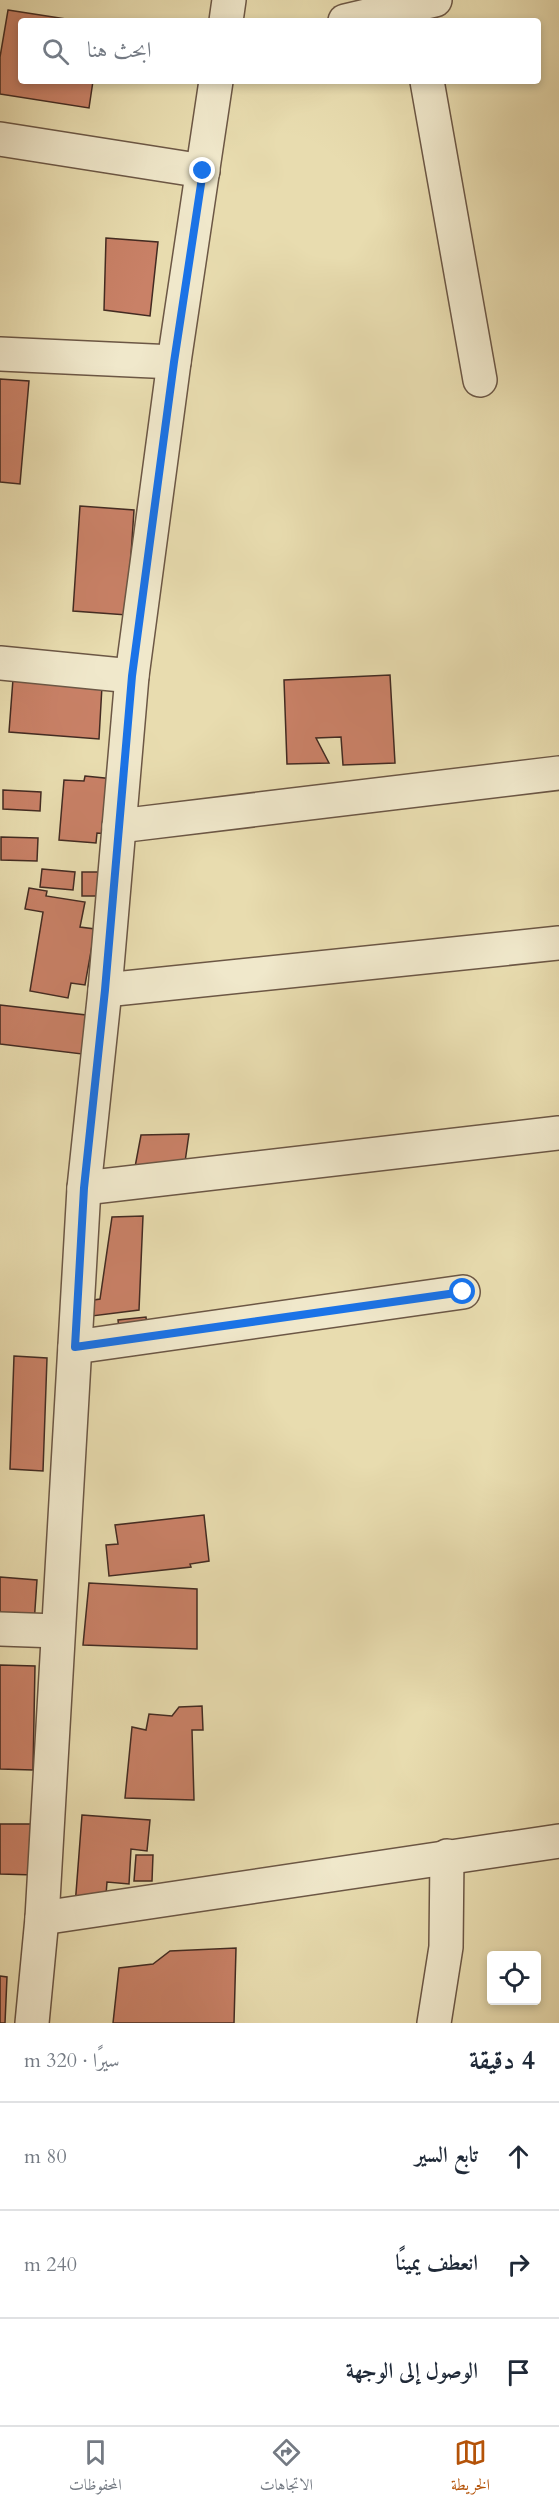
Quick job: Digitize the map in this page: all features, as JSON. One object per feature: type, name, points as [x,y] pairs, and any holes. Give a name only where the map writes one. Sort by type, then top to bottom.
[{"type":"street","points":[[226,18],[229,0]]},
{"type":"street","points":[[364,18],[422,9]]},
{"type":"street","points":[[32,2023],[42,1918],[84,1188],[105,990],[132,676],[174,362],[216,84]]},
{"type":"street","points":[[428,84],[480,380]]},
{"type":"street","points":[[0,139],[203,171]]},
{"type":"street","points":[[0,354],[174,362]]},
{"type":"street","points":[[0,663],[132,676]]},
{"type":"street","points":[[119,826],[559,773]]},
{"type":"street","points":[[105,990],[559,943]]},
{"type":"street","points":[[84,1188],[559,1133]]},
{"type":"street","points":[[75,1347],[463,1292]]},
{"type":"street","points":[[0,1629],[58,1631]]},
{"type":"street","points":[[42,1918],[559,1841]]},
{"type":"street","points":[[434,2023],[446,1947],[447,1856]]},
{"type":"building","points":[[8,10],[60,18],[18,18],[18,84],[93,84],[89,108],[0,94],[0,57]]},
{"type":"building","points":[[106,238],[158,242],[150,316],[104,310]]},
{"type":"building","points":[[0,379],[29,381],[20,484],[0,482]]},
{"type":"building","points":[[80,506],[134,510],[127,615],[73,611]]},
{"type":"building","points":[[390,675],[395,763],[343,765],[341,737],[316,738],[329,763],[287,764],[284,680]]},
{"type":"building","points":[[13,679],[102,686],[99,739],[9,732]]},
{"type":"building","points":[[85,776],[114,779],[109,834],[97,833],[96,843],[59,840],[64,780],[84,781]]},
{"type":"building","points":[[3,790],[41,792],[40,811],[3,809]]},
{"type":"building","points":[[1,837],[38,838],[37,861],[1,860]]},
{"type":"building","points":[[42,869],[75,872],[73,890],[40,887]]},
{"type":"building","points":[[82,872],[108,872],[108,896],[82,896]]},
{"type":"building","points":[[29,888],[47,891],[46,896],[85,902],[80,927],[95,929],[85,985],[71,983],[68,998],[30,991],[43,912],[25,909]]},
{"type":"building","points":[[0,1005],[86,1015],[82,1054],[0,1044]]},
{"type":"building","points":[[189,1134],[185,1162],[135,1167],[141,1135]]},
{"type":"building","points":[[143,1216],[139,1310],[92,1316],[94,1300],[100,1299],[112,1217]]},
{"type":"building","points":[[146,1317],[148,1335],[120,1338],[118,1320]]},
{"type":"building","points":[[14,1356],[47,1358],[43,1471],[10,1469]]},
{"type":"building","points":[[204,1515],[209,1561],[190,1564],[191,1567],[109,1576],[106,1545],[118,1544],[115,1525]]},
{"type":"building","points":[[0,1577],[37,1580],[34,1624],[0,1622]]},
{"type":"building","points":[[89,1583],[197,1589],[197,1649],[83,1645]]},
{"type":"building","points":[[0,1665],[35,1666],[33,1770],[0,1769]]},
{"type":"building","points":[[202,1706],[203,1730],[192,1730],[194,1800],[125,1798],[132,1727],[146,1730],[149,1714],[172,1716],[179,1707]]},
{"type":"building","points":[[82,1815],[150,1820],[147,1851],[131,1849],[129,1884],[107,1882],[105,1908],[75,1906]]},
{"type":"building","points":[[0,1824],[36,1824],[35,1875],[0,1874]]},
{"type":"building","points":[[136,1855],[153,1855],[152,1881],[134,1881]]},
{"type":"building","points":[[236,1948],[234,2023],[113,2023],[119,1968],[153,1964],[170,1951]]},
{"type":"building","points":[[0,1976],[7,1977],[5,2023],[0,2023]]},
{"type":"route","points":[[203,171],[174,362],[132,676],[105,990],[84,1188],[75,1347],[463,1292]]}]
